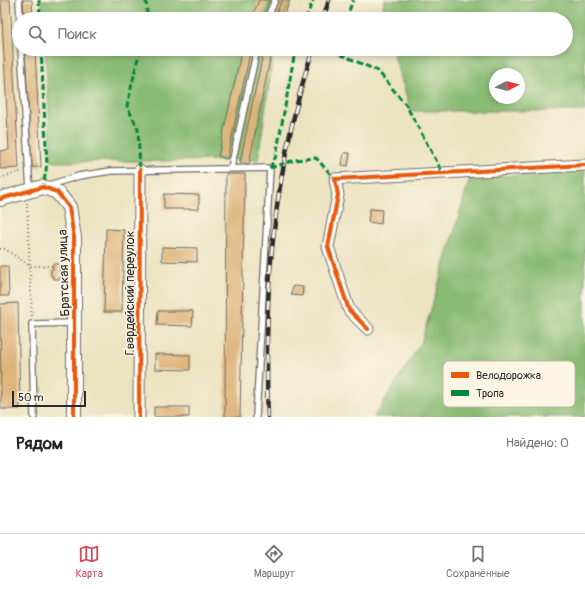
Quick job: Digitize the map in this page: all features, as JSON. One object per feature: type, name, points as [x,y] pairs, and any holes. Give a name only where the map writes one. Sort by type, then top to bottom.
[{"type":"street","points":[[368,329],[349,310],[328,247],[338,194],[335,179],[585,165]]},
{"type":"street","name":"Гвардейский переулок","points":[[139,417],[140,170]]},
{"type":"street","points":[[0,199],[33,190]]},
{"type":"street","name":"Братская улица","points":[[33,190],[57,192],[69,207],[74,238],[74,417]]},
{"type":"lane","points":[[19,0],[20,12]]},
{"type":"lane","points":[[270,12],[275,0]]},
{"type":"lane","points":[[22,56],[28,168],[33,190],[79,176],[111,171],[270,168],[256,417]]},
{"type":"lane","points":[[231,168],[255,56]]},
{"type":"lane","points":[[34,417],[32,324],[74,323]]},
{"type":"path","points":[[0,178],[28,168]]},
{"type":"path","points":[[32,324],[30,266],[33,190]]},
{"type":"path","points":[[0,249],[5,249],[30,266],[53,266]]},
{"type":"green space","points":[[41,0],[292,0],[287,12],[42,12]]},
{"type":"green space","points":[[384,0],[585,0],[585,111],[411,111],[394,56],[573,56],[573,12],[382,12]]},
{"type":"green space","points":[[45,56],[273,56],[258,160],[52,162]]},
{"type":"green space","points":[[585,171],[585,417],[374,417],[421,343],[470,178]]},
{"type":"building","points":[[1,0],[10,0],[19,168],[0,169],[0,151],[9,150]]},
{"type":"building","points":[[23,0],[32,0],[33,12],[24,12]]},
{"type":"building","points":[[259,0],[269,0],[264,12],[254,12]]},
{"type":"building","points":[[282,0],[290,0],[286,12],[277,12]]},
{"type":"building","points":[[25,56],[35,56],[41,167],[32,167]]},
{"type":"building","points":[[240,56],[249,56],[227,159],[218,156]]},
{"type":"building","points":[[263,56],[271,56],[249,164],[240,162]]},
{"type":"building","points":[[344,153],[350,153],[348,166],[342,165]]},
{"type":"building","points":[[226,174],[245,174],[240,417],[225,417]]},
{"type":"building","points":[[164,194],[199,195],[199,209],[164,209]]},
{"type":"building","points":[[370,209],[382,210],[381,224],[368,222]]},
{"type":"building","points":[[106,229],[124,230],[122,312],[104,312]]},
{"type":"building","points":[[162,247],[197,248],[197,262],[162,261]]},
{"type":"building","points":[[53,264],[59,264],[60,279],[53,279],[53,276],[51,276]]},
{"type":"building","points":[[0,266],[8,266],[9,296],[0,296]]},
{"type":"building","points":[[293,286],[303,287],[302,296],[291,295]]},
{"type":"building","points":[[18,303],[20,409],[1,409],[0,304]]},
{"type":"building","points":[[158,311],[193,311],[192,326],[157,325]]},
{"type":"building","points":[[155,354],[190,355],[190,370],[155,369]]},
{"type":"building","points":[[154,407],[189,407],[189,417],[154,417]]},
{"type":"railway","points":[[325,12],[329,0]]},
{"type":"railway","points":[[268,417],[268,307],[274,232],[285,158],[302,85],[311,56]]},
{"type":"marked path","points":[[39,0],[40,12]]},
{"type":"marked path","points":[[146,0],[147,12]]},
{"type":"marked path","points":[[309,12],[313,0]]},
{"type":"marked path","points":[[349,12],[353,0]]},
{"type":"marked path","points":[[41,56],[47,164],[43,187]]},
{"type":"marked path","points":[[138,56],[127,106],[138,129],[140,170]]},
{"type":"marked path","points":[[270,168],[276,156],[294,56]]},
{"type":"marked path","points":[[344,56],[378,71],[406,105],[443,173]]},
{"type":"marked path","points":[[270,168],[295,160],[316,158],[335,179]]},
{"type":"cycle path","points":[[368,329],[349,310],[328,247],[338,195],[335,179],[585,165]]},
{"type":"cycle path","points":[[139,417],[140,170]]},
{"type":"cycle path","points":[[0,199],[43,187],[57,192],[69,207],[74,238],[74,417]]}]
